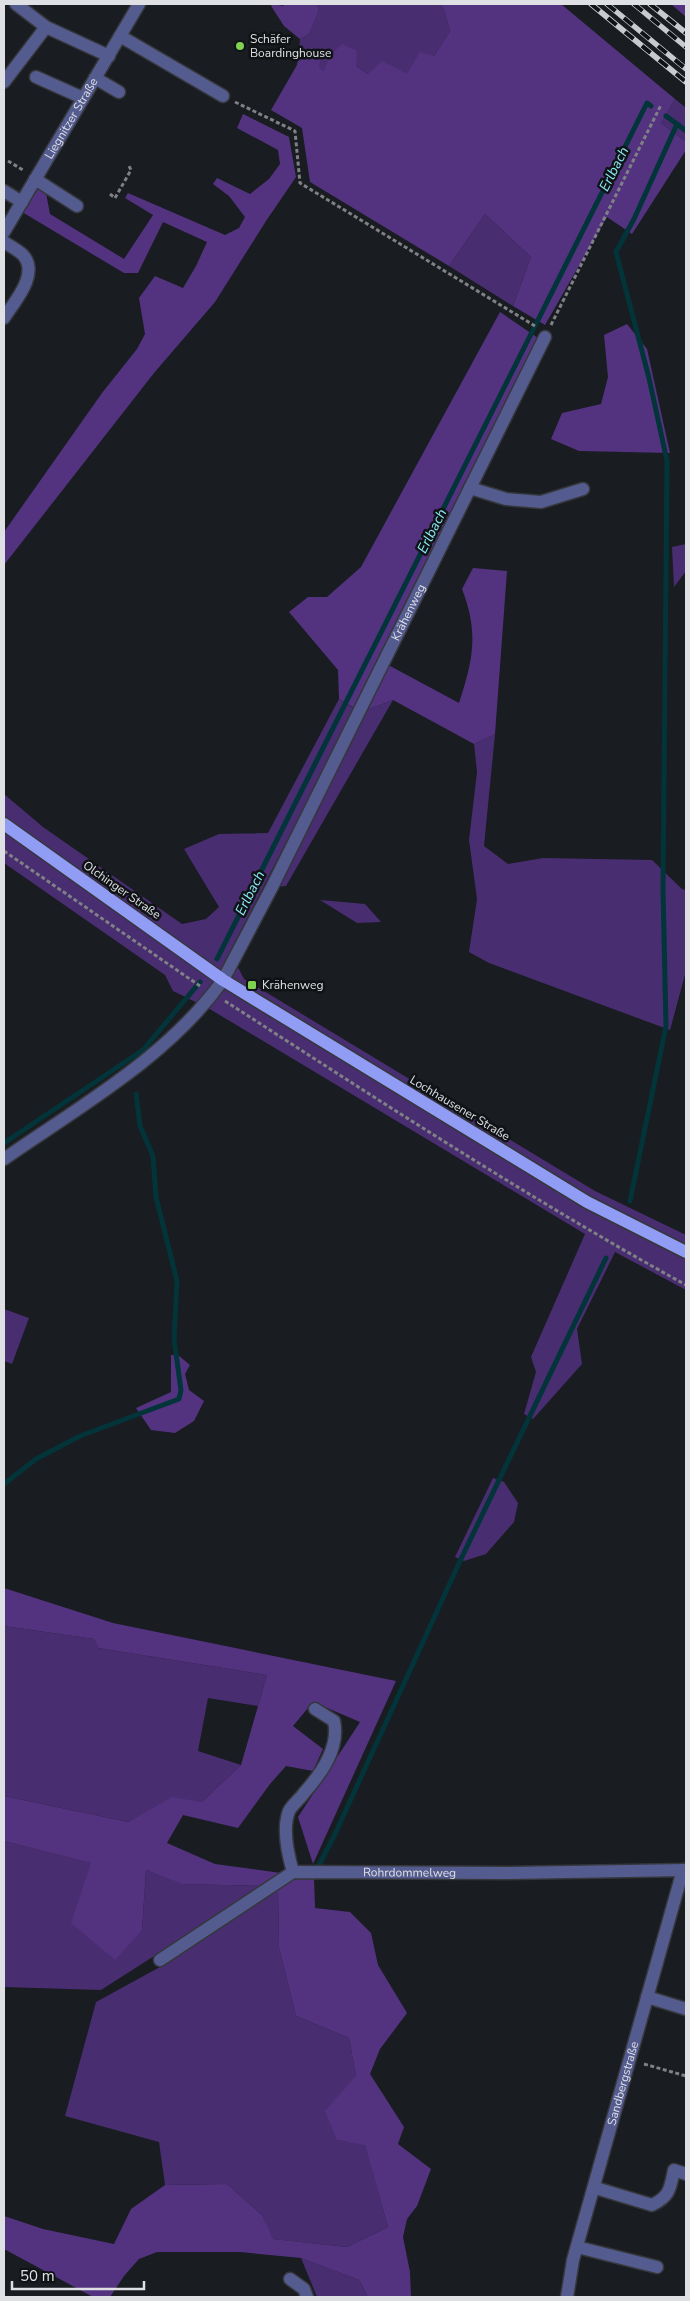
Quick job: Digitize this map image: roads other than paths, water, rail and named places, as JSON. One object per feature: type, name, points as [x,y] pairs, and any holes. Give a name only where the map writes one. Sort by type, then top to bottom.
[{"type":"main road","name":"Olchinger Straße","points":[[4,824],[223,980]]},
{"type":"main road","name":"Lochhausener Straße","points":[[223,980],[586,1202],[686,1252]]},
{"type":"street","points":[[16,4],[46,27],[109,56]]},
{"type":"street","name":"Liegnitzer Straße","points":[[4,232],[139,4]]},
{"type":"street","points":[[4,82],[46,27]]},
{"type":"street","points":[[120,36],[223,96]]},
{"type":"street","points":[[36,77],[83,98]]},
{"type":"street","points":[[95,78],[119,92]]},
{"type":"street","points":[[35,179],[78,206]]},
{"type":"street","points":[[4,192],[22,202]]},
{"type":"street","points":[[4,242],[23,255],[29,264],[29,277],[4,318]]},
{"type":"street","name":"Krähenweg","points":[[4,1159],[154,1054],[208,990],[223,980],[272,887],[470,488],[541,332]]},
{"type":"street","points":[[470,488],[506,499],[541,502],[583,489]]},
{"type":"street","points":[[160,1960],[293,1872],[285,1845],[289,1811],[317,1778],[335,1745],[337,1734],[334,1722],[315,1709]]},
{"type":"street","name":"Rohrdommelweg","points":[[293,1872],[509,1873],[684,1870]]},
{"type":"street","name":"Sandbergstraße","points":[[567,2297],[577,2247],[684,1870]]},
{"type":"street","points":[[647,1997],[686,2009]]},
{"type":"street","points":[[599,2189],[652,2205],[664,2199],[669,2193],[674,2170],[686,2174]]},
{"type":"street","points":[[577,2247],[657,2268]]},
{"type":"street","points":[[290,2279],[304,2289],[306,2297]]},
{"type":"waterway","name":"Erlbach","points":[[217,959],[647,103],[651,106]]},
{"type":"waterway","points":[[630,1201],[666,1026],[663,889],[667,461],[649,378],[616,252],[634,219],[677,124],[666,116]]},
{"type":"waterway","points":[[677,124],[686,131]]},
{"type":"waterway","name":"Erlbach","points":[[4,1143],[143,1050],[200,982]]},
{"type":"waterway","points":[[4,1484],[36,1459],[80,1436],[179,1399],[181,1390],[174,1339],[177,1281],[156,1197],[153,1156],[140,1126],[136,1094]]},
{"type":"waterway","points":[[319,1865],[460,1561],[606,1258]]},
{"type":"railway","points":[[591,4],[686,82]]},
{"type":"railway","points":[[607,4],[686,69]]},
{"type":"railway","points":[[634,4],[686,47]]},
{"type":"railway","points":[[650,4],[686,33]]},
{"type":"place","name":"Schäfer Boardinghouse","points":[[240,46]]},
{"type":"place","name":"Krähenweg","points":[[252,985]]}]
